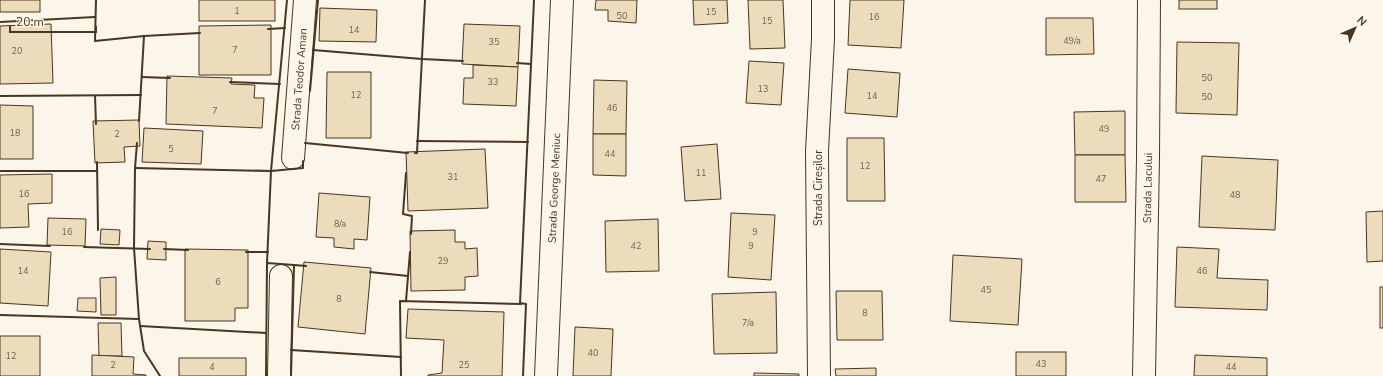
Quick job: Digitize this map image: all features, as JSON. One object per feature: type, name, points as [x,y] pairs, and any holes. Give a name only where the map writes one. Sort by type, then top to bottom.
[{"type":"street","name":"Strada Teodor Aman","points":[[293,158],[305,0]]},
{"type":"street","name":"Strada George Meniuc","points":[[546,376],[562,0]]},
{"type":"street","name":"Strada Cireșilor","points":[[819,376],[817,151],[823,39],[823,0]]},
{"type":"street","name":"Strada Lacului","points":[[1144,376],[1148,166],[1149,0]]},
{"type":"street","points":[[279,376],[281,276]]},
{"type":"building","points":[[0,0],[40,0],[40,12],[0,12]]},
{"type":"building","points":[[199,0],[275,0],[275,21],[199,21]]},
{"type":"building","points":[[596,0],[637,0],[636,23],[608,21],[608,10],[595,10]]},
{"type":"building","points":[[693,0],[727,0],[728,23],[694,25]]},
{"type":"building","points":[[748,0],[783,0],[785,48],[750,49]]},
{"type":"building","points":[[850,0],[904,0],[901,48],[848,45]]},
{"type":"building","points":[[1179,0],[1217,0],[1217,9],[1179,9]]},
{"type":"building","points":[[320,8],[377,10],[376,42],[319,41]]},
{"type":"building","points":[[1046,18],[1093,18],[1094,54],[1046,55]]},
{"type":"building","points":[[51,24],[53,83],[0,84],[0,26]]},
{"type":"building","points":[[464,24],[520,26],[518,67],[462,64]]},
{"type":"building","points":[[271,25],[271,75],[199,75],[199,26]]},
{"type":"building","points":[[1177,42],[1239,43],[1237,115],[1176,113]]},
{"type":"building","points":[[749,61],[784,63],[781,105],[746,103]]},
{"type":"building","points":[[473,65],[518,67],[516,106],[463,104],[464,78],[473,78]]},
{"type":"building","points":[[848,69],[900,73],[897,117],[845,113]]},
{"type":"building","points":[[327,72],[371,72],[371,138],[326,138]]},
{"type":"building","points":[[167,76],[232,78],[231,84],[255,85],[254,98],[264,98],[262,128],[166,124]]},
{"type":"building","points":[[594,80],[627,81],[626,134],[593,134]]},
{"type":"building","points":[[0,105],[33,106],[33,159],[0,159]]},
{"type":"building","points":[[1125,111],[1125,155],[1075,155],[1074,112]]},
{"type":"building","points":[[139,120],[140,146],[124,147],[125,162],[95,163],[93,121]]},
{"type":"building","points":[[144,128],[203,131],[201,164],[142,162]]},
{"type":"building","points":[[593,134],[626,134],[626,176],[593,175]]},
{"type":"building","points":[[847,138],[884,138],[885,201],[847,201]]},
{"type":"building","points":[[717,144],[721,199],[685,201],[681,147]]},
{"type":"building","points":[[485,149],[488,208],[408,211],[406,152]]},
{"type":"building","points":[[1075,155],[1125,155],[1126,202],[1075,202]]},
{"type":"building","points":[[1202,156],[1278,160],[1275,230],[1199,227]]},
{"type":"building","points":[[52,174],[52,203],[28,204],[29,227],[0,228],[0,175]]},
{"type":"building","points":[[319,193],[370,197],[367,240],[354,239],[354,249],[334,247],[334,238],[316,237]]},
{"type":"building","points":[[1383,211],[1383,261],[1367,262],[1366,212]]},
{"type":"building","points":[[731,213],[775,215],[771,280],[728,277]]},
{"type":"building","points":[[48,218],[86,219],[85,246],[47,245]]},
{"type":"building","points":[[658,219],[659,271],[606,272],[605,221]]},
{"type":"building","points":[[101,229],[120,230],[119,245],[100,244]]},
{"type":"building","points":[[455,230],[455,242],[465,242],[465,249],[477,248],[478,276],[465,277],[465,290],[411,291],[410,231]]},
{"type":"building","points":[[148,241],[166,242],[166,260],[147,259]]},
{"type":"building","points":[[1177,247],[1219,249],[1217,278],[1268,280],[1267,310],[1175,307]]},
{"type":"building","points":[[0,249],[51,252],[48,306],[0,303]]},
{"type":"building","points":[[185,249],[248,250],[248,308],[235,308],[235,321],[185,321]]},
{"type":"building","points":[[953,255],[1022,259],[1018,325],[950,321]]},
{"type":"building","points":[[304,262],[371,268],[365,334],[298,327]]},
{"type":"building","points":[[116,277],[116,315],[101,315],[100,278]]},
{"type":"building","points":[[1380,287],[1383,287],[1383,328],[1380,328]]},
{"type":"building","points":[[836,291],[882,291],[883,340],[837,340]]},
{"type":"building","points":[[776,292],[777,353],[714,354],[712,294]]},
{"type":"building","points":[[78,298],[96,298],[96,312],[77,311]]},
{"type":"building","points":[[408,309],[504,312],[502,376],[428,376],[442,373],[444,340],[406,338]]},
{"type":"building","points":[[98,323],[121,323],[122,356],[99,356]]},
{"type":"building","points":[[575,327],[613,329],[611,376],[573,376]]},
{"type":"building","points":[[0,336],[40,336],[40,376],[0,376]]},
{"type":"building","points":[[1016,352],[1066,352],[1066,376],[1016,376]]},
{"type":"building","points":[[92,355],[134,357],[133,374],[146,376],[92,376]]},
{"type":"building","points":[[1195,355],[1267,358],[1267,376],[1194,376]]},
{"type":"building","points":[[179,358],[246,358],[246,376],[179,376]]},
{"type":"building","points":[[876,368],[876,376],[836,376],[835,369]]},
{"type":"building","points":[[754,373],[799,374],[799,376],[754,376]]},
{"type":"wall","points":[[96,0],[95,41],[144,36]]},
{"type":"wall","points":[[287,0],[271,171],[303,168],[303,161]]},
{"type":"wall","points":[[310,91],[318,0]]},
{"type":"wall","points":[[415,153],[417,153],[425,0]]},
{"type":"wall","points":[[523,376],[526,304],[520,303],[534,0]]},
{"type":"wall","points":[[0,22],[95,17]]},
{"type":"wall","points":[[268,29],[285,28]]},
{"type":"wall","points":[[139,121],[144,36],[200,33]]},
{"type":"wall","points":[[313,50],[463,61]]},
{"type":"wall","points":[[517,63],[531,64]]},
{"type":"wall","points":[[142,77],[170,78]]},
{"type":"wall","points":[[230,82],[280,84]]},
{"type":"wall","points":[[0,96],[141,95]]},
{"type":"wall","points":[[95,96],[96,124]]},
{"type":"wall","points":[[417,141],[528,142]]},
{"type":"wall","points":[[137,143],[135,168],[134,248],[139,319],[144,351],[160,376]]},
{"type":"wall","points":[[305,143],[408,153]]},
{"type":"wall","points":[[97,162],[98,230]]},
{"type":"wall","points":[[135,168],[271,171],[267,263]]},
{"type":"wall","points":[[0,171],[97,171]]},
{"type":"wall","points":[[406,173],[403,214],[412,216],[411,234]]},
{"type":"wall","points":[[0,244],[50,246]]},
{"type":"wall","points":[[84,247],[150,249]]},
{"type":"wall","points":[[164,249],[188,250]]},
{"type":"wall","points":[[246,252],[268,252]]},
{"type":"wall","points":[[406,301],[410,252]]},
{"type":"wall","points":[[266,376],[267,263],[294,265],[291,376]]},
{"type":"wall","points":[[294,265],[306,266]]},
{"type":"wall","points":[[370,272],[408,276]]},
{"type":"wall","points":[[401,376],[400,301],[521,304]]},
{"type":"wall","points":[[0,315],[139,319]]},
{"type":"wall","points":[[140,326],[266,333]]},
{"type":"wall","points":[[291,350],[401,357]]}]
